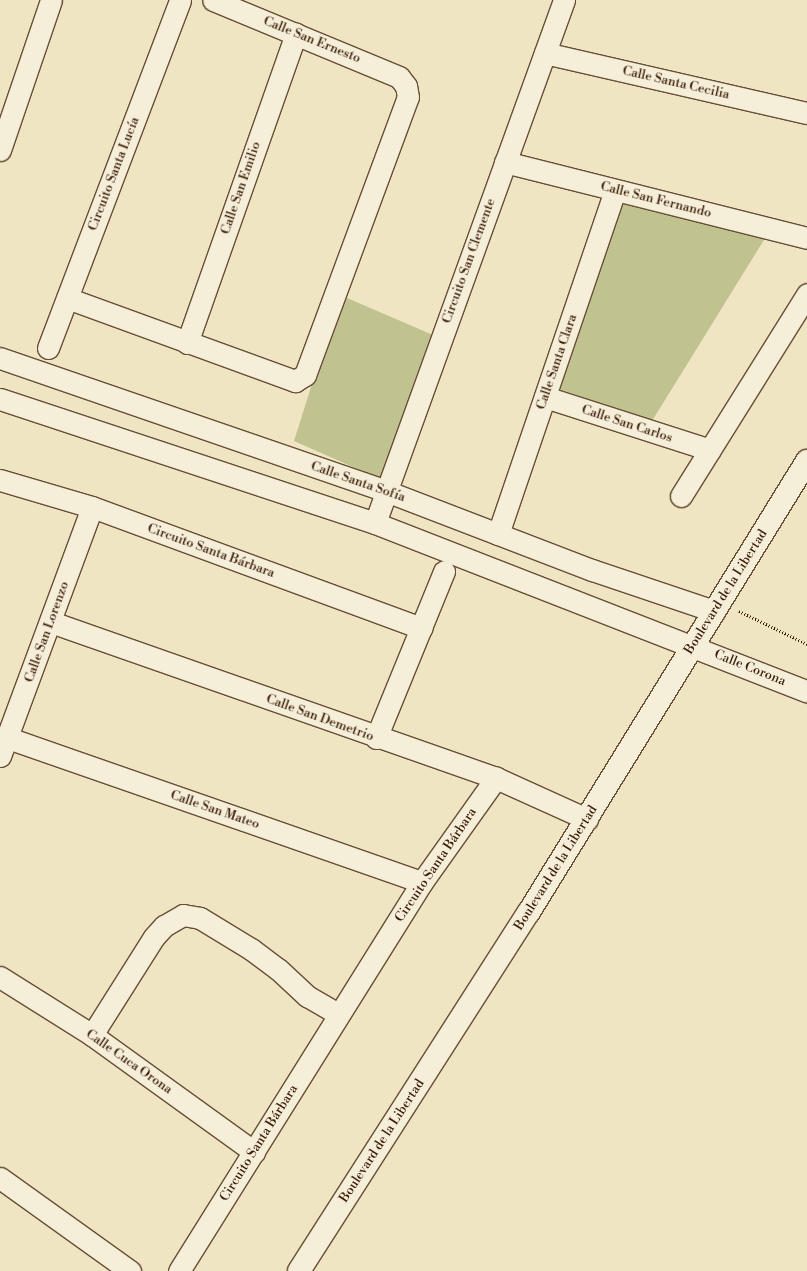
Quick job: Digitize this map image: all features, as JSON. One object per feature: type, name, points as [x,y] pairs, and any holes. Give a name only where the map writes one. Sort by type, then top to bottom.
[{"type":"street","points":[[0,150],[52,0]]},
{"type":"street","name":"Circuito Santa Lucía","points":[[48,348],[180,0]]},
{"type":"street","name":"Calle San Ernesto","points":[[187,343],[295,381],[301,379],[305,375],[408,97],[406,86],[399,77],[213,0]]},
{"type":"street","name":"Circuito San Clemente","points":[[375,523],[564,0]]},
{"type":"street","name":"Calle San Emilio","points":[[187,343],[296,34]]},
{"type":"street","name":"Calle Santa Cecilia","points":[[545,53],[807,113]]},
{"type":"street","name":"Calle San Fernando","points":[[505,162],[807,238]]},
{"type":"street","name":"Calle Santa Clara","points":[[498,534],[615,190]]},
{"type":"street","points":[[680,496],[807,294]]},
{"type":"street","points":[[67,298],[187,343]]},
{"type":"street","name":"Calle Santa Sofía","points":[[0,358],[386,491],[592,570],[717,607]]},
{"type":"street","name":"Calle San Carlos","points":[[545,397],[710,450]]},
{"type":"street","points":[[0,399],[375,523],[693,646]]},
{"type":"street","name":"Boulevard de la Libertad","points":[[299,1271],[587,819],[807,461]]},
{"type":"street","name":"Circuito Santa Bárbara","points":[[0,480],[92,507],[421,628]]},
{"type":"street","name":"Calle San Lorenzo","points":[[4,747],[92,507]]},
{"type":"street","points":[[376,738],[444,571]]},
{"type":"street","name":"Calle San Demetrio","points":[[51,622],[376,738],[496,778],[587,819]]},
{"type":"street","name":"Calle Corona","points":[[693,646],[807,691]]},
{"type":"street","name":"Calle San Mateo","points":[[4,747],[422,882]]},
{"type":"street","name":"Circuito Santa Bárbara","points":[[179,1271],[338,1014],[422,882],[496,778]]},
{"type":"street","points":[[92,1035],[154,937],[164,926],[183,915],[200,918],[251,949],[278,969],[307,996],[338,1014]]},
{"type":"street","name":"Calle Cuca Orona","points":[[0,977],[92,1035],[254,1152]]},
{"type":"street","points":[[0,1178],[130,1271]]},
{"type":"path","points":[[717,607],[807,644]]},
{"type":"green space","points":[[619,196],[767,235],[652,421],[559,389]]},
{"type":"green space","points":[[340,295],[433,335],[380,479],[294,441]]}]
